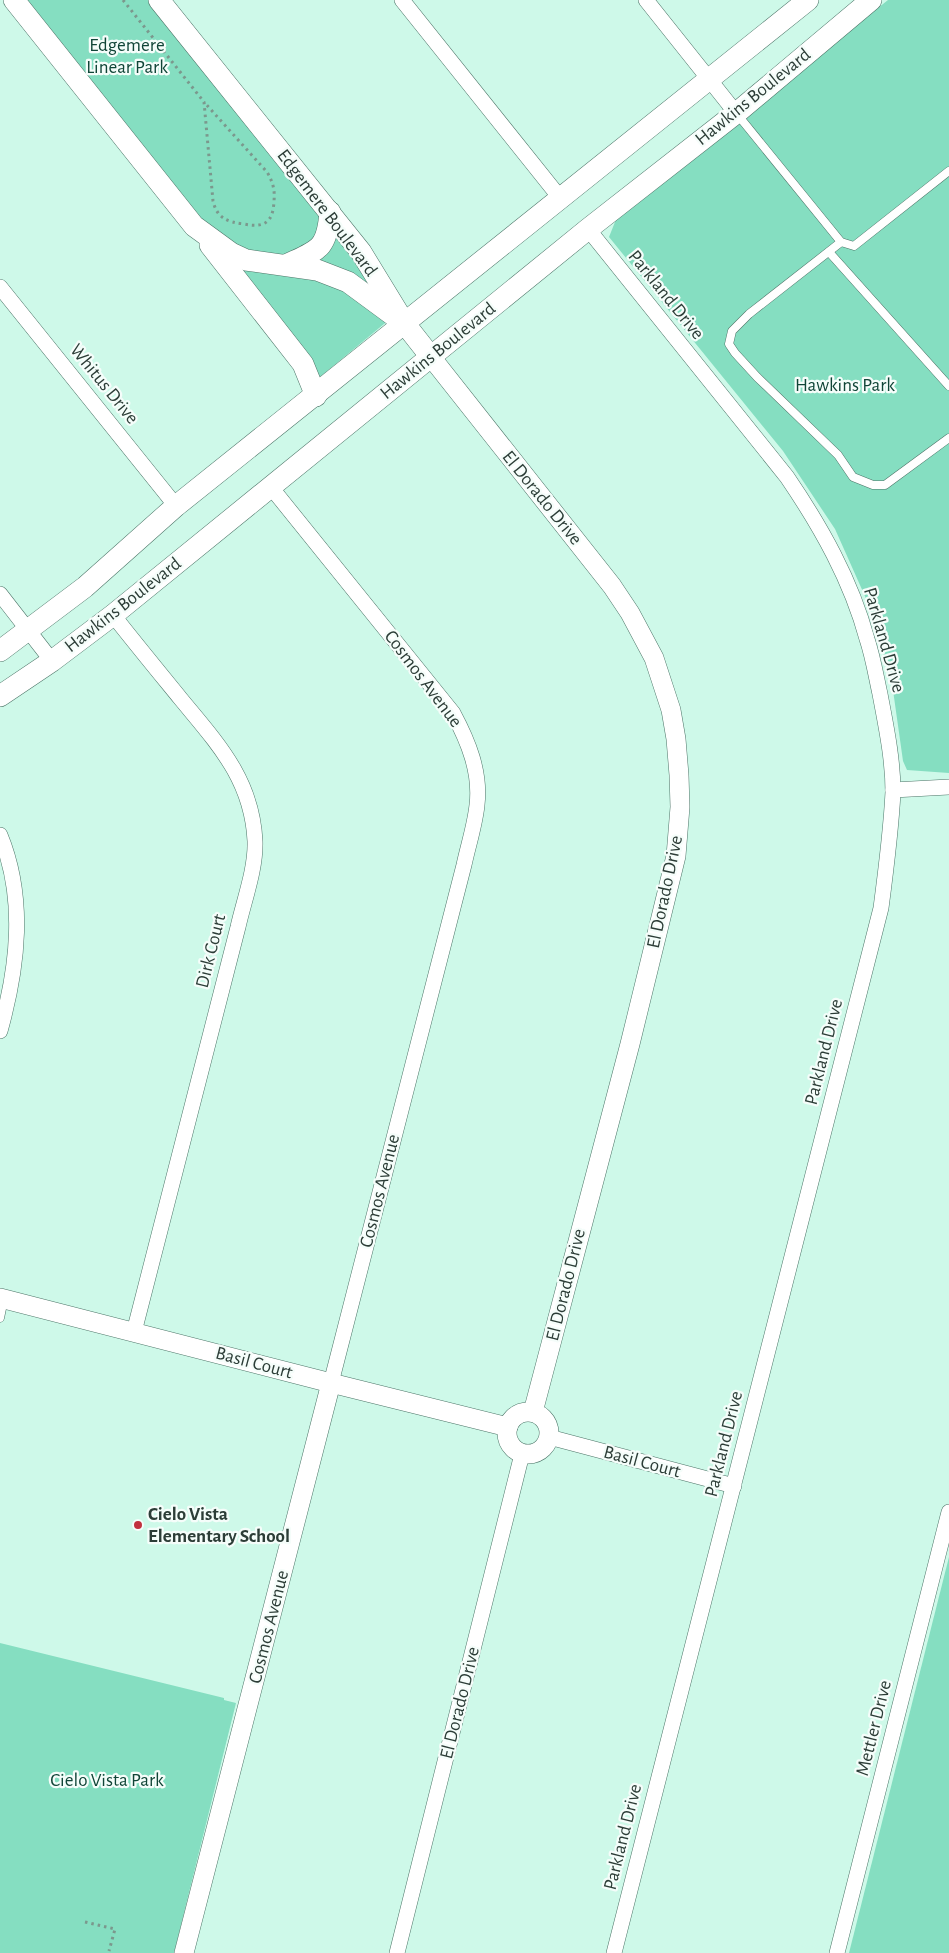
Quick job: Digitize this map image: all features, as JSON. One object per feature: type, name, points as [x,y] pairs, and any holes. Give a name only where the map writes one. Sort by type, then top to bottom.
[{"type":"main road","name":"Edgemere Boulevard","points":[[14,0],[194,226],[231,253],[246,260],[317,270],[348,282],[405,324]]},
{"type":"main road","name":"Edgemere Boulevard","points":[[158,0],[361,252],[405,324]]},
{"type":"main road","name":"Hawkins Boulevard","points":[[0,651],[85,587],[176,506],[316,396],[808,0]]},
{"type":"main road","name":"Hawkins Boulevard","points":[[0,696],[52,661],[113,615],[588,229],[736,113],[871,0]]},
{"type":"main road","points":[[286,265],[307,255],[323,244],[328,231],[330,212]]},
{"type":"main road","points":[[194,226],[304,364],[316,396]]},
{"type":"main road","name":"El Dorado Drive","points":[[405,324],[431,357]]},
{"type":"street","points":[[402,0],[561,199]]},
{"type":"street","points":[[646,0],[736,113]]},
{"type":"street","name":"Parkland Drive","points":[[588,229],[787,477],[808,508],[833,552],[855,602],[868,640],[887,728],[893,790],[881,908],[614,1953]]},
{"type":"street","name":"Whitus Drive","points":[[0,288],[176,506]]},
{"type":"street","name":"El Dorado Drive","points":[[431,357],[612,586],[630,613],[654,658],[671,710],[676,739],[680,807],[676,856],[630,1044],[533,1412]]},
{"type":"street","name":"Cosmos Avenue","points":[[184,1953],[464,865],[477,806],[478,790],[473,760],[467,740],[453,713],[270,486]]},
{"type":"street","points":[[0,594],[52,661]]},
{"type":"street","name":"Dirk Court","points":[[113,615],[228,757],[247,798],[253,821],[255,843],[252,866],[238,927],[134,1332]]},
{"type":"street","points":[[893,790],[949,787]]},
{"type":"street","points":[[0,835],[11,870],[17,935],[14,970],[0,1031]]},
{"type":"street","name":"Basil Court","points":[[2,1298],[331,1384],[508,1427]]},
{"type":"street","points":[[533,1412],[541,1415],[546,1422],[550,1429],[549,1437],[546,1446],[540,1452],[522,1454],[515,1450],[510,1443],[507,1435],[508,1427],[518,1414],[533,1412]]},
{"type":"street","name":"Basil Court","points":[[549,1437],[734,1486]]},
{"type":"street","name":"El Dorado Drive","points":[[397,1953],[522,1454]]},
{"type":"street","name":"Mettler Drive","points":[[837,1953],[949,1512]]},
{"type":"lane","points":[[736,113],[841,242],[854,246],[949,171]]},
{"type":"lane","points":[[841,242],[749,314],[732,331],[729,344],[757,377],[838,455],[853,477],[873,485],[884,485],[949,438]]},
{"type":"lane","points":[[829,252],[949,386]]},
{"type":"lane","points":[[0,1318],[2,1298]]},
{"type":"path","points":[[123,0],[204,102],[267,172],[272,180],[274,191],[273,211],[264,224],[257,226],[225,220],[214,207],[204,102]]},
{"type":"path","points":[[85,1922],[115,1929],[108,1951]]},
{"type":"green space","name":"Edgemere Linear Park","points":[[18,0],[148,0],[377,287],[396,314],[320,377]]},
{"type":"green space","name":"Hawkins Park","points":[[888,0],[949,0],[949,773],[907,770],[903,761],[892,683],[868,603],[835,529],[783,451],[609,237],[617,217]]},
{"type":"green space","points":[[949,1557],[949,1953],[849,1953]]},
{"type":"green space","name":"Cielo Vista Park","points":[[0,1643],[224,1698],[224,1700],[236,1703],[174,1953],[0,1953]]},
{"type":"place","name":"Cielo Vista Elementary School","points":[[138,1525]]}]
